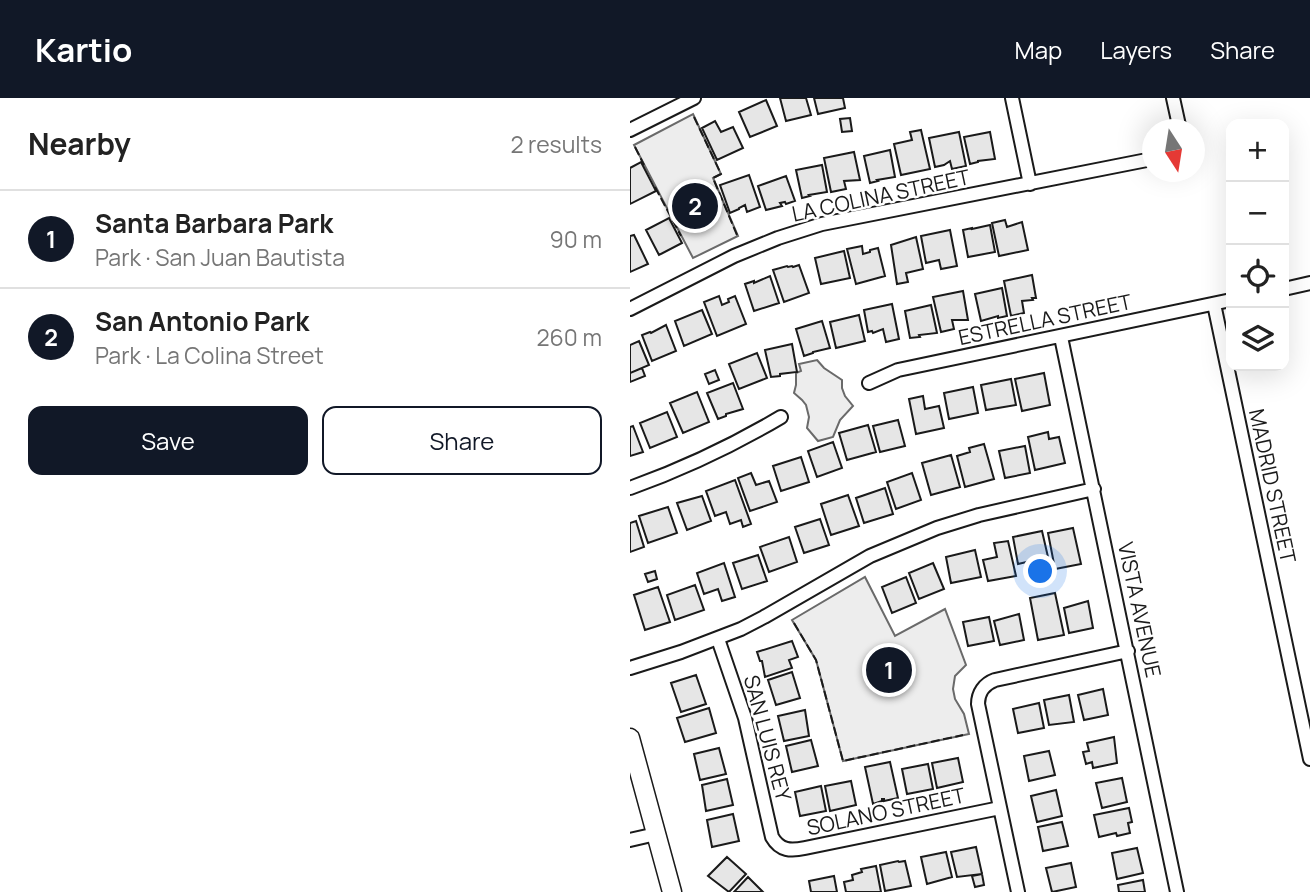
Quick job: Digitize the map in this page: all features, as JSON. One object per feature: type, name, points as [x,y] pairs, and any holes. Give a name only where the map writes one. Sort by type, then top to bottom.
[{"type":"street","points":[[630,130],[694,98]]},
{"type":"street","points":[[1012,98],[1030,184]]},
{"type":"street","points":[[1173,98],[1178,119]]},
{"type":"street","name":"LA COLINA STREET","points":[[630,309],[725,260],[802,230],[844,219],[1142,161]]},
{"type":"street","points":[[1289,288],[1310,284]]},
{"type":"street","name":"ESTRELLA STREET","points":[[869,383],[898,370],[1226,301]]},
{"type":"street","name":"MADRID STREET","points":[[1214,304],[1310,759]]},
{"type":"street","name":"VISTA AVENUE","points":[[1061,337],[1177,892]]},
{"type":"street","points":[[630,488],[693,464],[781,418]]},
{"type":"street","points":[[630,667],[718,639],[764,617],[870,556],[927,532],[979,514],[1094,489]]},
{"type":"street","name":"SAN LUIS REY","points":[[718,639],[745,718],[770,831],[774,841],[780,846]]},
{"type":"street","points":[[1018,892],[978,704],[982,689],[988,682],[1001,678],[1128,650]]},
{"type":"street","points":[[630,738],[672,892]]},
{"type":"street","name":"SOLANO STREET","points":[[780,846],[787,850],[797,850],[1000,808]]},
{"type":"street","points":[[630,840],[656,834]]},
{"type":"shaded area","points":[[693,114],[721,174],[713,178],[738,236],[693,258],[634,145]]},
{"type":"shaded area","points":[[817,360],[842,380],[845,396],[853,406],[840,420],[833,437],[818,441],[807,428],[809,417],[806,405],[794,393],[796,373],[801,371],[799,364]]},
{"type":"shaded area","points":[[865,577],[895,636],[945,609],[966,665],[955,676],[953,689],[969,734],[843,761],[816,660],[792,620]]},
{"type":"building","points":[[780,98],[806,98],[811,115],[786,121]]},
{"type":"building","points":[[814,98],[843,98],[845,108],[818,114]]},
{"type":"building","points":[[766,100],[777,126],[750,137],[739,112]]},
{"type":"building","points":[[850,118],[852,131],[842,132],[840,119]]},
{"type":"building","points":[[715,121],[721,132],[733,127],[743,148],[717,160],[702,128]]},
{"type":"building","points":[[921,130],[930,169],[901,175],[894,144],[912,140],[910,132]]},
{"type":"building","points":[[959,132],[966,166],[952,169],[950,161],[935,167],[929,138]]},
{"type":"building","points":[[990,132],[995,159],[970,164],[964,137]]},
{"type":"building","points":[[890,150],[895,177],[870,183],[864,156]]},
{"type":"building","points":[[854,152],[860,180],[844,181],[846,189],[831,192],[824,158]]},
{"type":"building","points":[[641,162],[656,191],[630,204],[630,168]]},
{"type":"building","points":[[822,165],[827,192],[802,198],[796,170]]},
{"type":"building","points":[[749,175],[760,207],[747,212],[745,205],[730,213],[720,185]]},
{"type":"building","points":[[786,176],[795,201],[780,203],[782,206],[766,210],[758,186]]},
{"type":"building","points":[[669,218],[682,243],[659,255],[646,230]]},
{"type":"building","points":[[1005,220],[1007,227],[1022,222],[1028,250],[999,256],[992,223]]},
{"type":"building","points":[[990,225],[995,252],[968,257],[963,230]]},
{"type":"building","points":[[950,230],[957,266],[941,269],[939,260],[926,263],[921,236]]},
{"type":"building","points":[[634,235],[648,264],[630,272],[630,236]]},
{"type":"building","points":[[916,237],[923,269],[906,273],[908,282],[897,284],[891,245]]},
{"type":"building","points":[[862,246],[863,254],[878,248],[885,276],[856,284],[847,249]]},
{"type":"building","points":[[844,251],[850,278],[821,284],[815,258]]},
{"type":"building","points":[[799,265],[809,293],[784,302],[773,270]]},
{"type":"building","points":[[1032,275],[1036,298],[1022,301],[1024,313],[1011,316],[1004,281]]},
{"type":"building","points":[[770,276],[779,303],[754,311],[745,284]]},
{"type":"building","points":[[1002,288],[1007,316],[981,321],[975,294]]},
{"type":"building","points":[[963,291],[968,320],[952,320],[954,329],[941,332],[933,297]]},
{"type":"building","points":[[719,296],[722,305],[735,296],[746,324],[717,336],[704,302]]},
{"type":"building","points":[[892,304],[899,339],[886,342],[883,329],[868,332],[864,310]]},
{"type":"building","points":[[931,305],[937,333],[910,338],[905,311]]},
{"type":"building","points":[[702,310],[712,334],[684,346],[675,321]]},
{"type":"building","points":[[859,315],[865,341],[836,348],[830,322]]},
{"type":"building","points":[[822,321],[830,348],[804,356],[796,329]]},
{"type":"building","points":[[666,325],[676,351],[652,361],[642,335]]},
{"type":"building","points":[[639,341],[649,365],[630,373],[630,345]]},
{"type":"building","points":[[792,344],[797,372],[771,377],[765,350]]},
{"type":"building","points":[[757,353],[767,378],[739,389],[729,364]]},
{"type":"building","points":[[642,368],[645,376],[630,382],[630,373]]},
{"type":"building","points":[[715,370],[719,380],[709,384],[705,374]]},
{"type":"building","points":[[1044,373],[1050,405],[1022,411],[1015,379]]},
{"type":"building","points":[[1011,379],[1016,405],[986,410],[981,385]]},
{"type":"building","points":[[733,383],[743,409],[718,419],[707,393]]},
{"type":"building","points":[[973,387],[978,413],[949,419],[944,393]]},
{"type":"building","points":[[697,392],[709,422],[683,433],[670,403]]},
{"type":"building","points":[[923,396],[925,409],[939,406],[944,428],[916,434],[909,399]]},
{"type":"building","points":[[667,412],[677,437],[650,448],[640,423]]},
{"type":"building","points":[[898,420],[905,446],[880,452],[873,426]]},
{"type":"building","points":[[868,425],[876,452],[847,460],[839,433]]},
{"type":"building","points":[[633,426],[643,452],[630,456],[630,427]]},
{"type":"building","points":[[1048,432],[1049,439],[1059,437],[1065,463],[1035,470],[1028,437]]},
{"type":"building","points":[[833,442],[842,468],[817,477],[808,451]]},
{"type":"building","points":[[984,444],[994,479],[965,487],[957,456],[970,452],[969,448]]},
{"type":"building","points":[[1025,446],[1030,473],[1005,478],[999,451]]},
{"type":"building","points":[[951,455],[960,487],[931,495],[922,463]]},
{"type":"building","points":[[801,457],[809,482],[781,491],[773,466]]},
{"type":"building","points":[[751,473],[756,485],[769,481],[777,502],[750,511],[738,478]]},
{"type":"building","points":[[912,473],[921,500],[896,509],[887,482]]},
{"type":"building","points":[[735,480],[751,524],[743,527],[741,520],[730,524],[726,512],[715,516],[706,491]]},
{"type":"building","points":[[885,488],[893,514],[864,523],[856,498]]},
{"type":"building","points":[[848,495],[859,526],[831,535],[821,504]]},
{"type":"building","points":[[702,496],[711,521],[687,530],[677,503]]},
{"type":"building","points":[[668,507],[677,533],[648,543],[639,516]]},
{"type":"building","points":[[820,519],[829,545],[804,553],[795,527]]},
{"type":"building","points":[[636,521],[644,547],[630,552],[630,523]]},
{"type":"building","points":[[1073,528],[1081,564],[1055,569],[1048,533]]},
{"type":"building","points":[[1042,531],[1048,557],[1018,564],[1013,537]]},
{"type":"building","points":[[789,537],[797,562],[769,572],[760,547]]},
{"type":"building","points":[[1008,541],[1016,576],[988,581],[983,560],[997,557],[994,543]]},
{"type":"building","points":[[975,550],[981,577],[951,583],[946,557]]},
{"type":"building","points":[[758,555],[767,581],[742,589],[733,563]]},
{"type":"building","points":[[724,563],[735,597],[722,601],[718,589],[704,594],[697,573]]},
{"type":"building","points":[[933,563],[944,589],[919,599],[909,573]]},
{"type":"building","points":[[655,571],[657,579],[648,582],[645,574]]},
{"type":"building","points":[[906,577],[916,603],[892,613],[882,587]]},
{"type":"building","points":[[695,585],[704,610],[675,620],[667,595]]},
{"type":"building","points":[[658,587],[670,622],[645,630],[634,595]]},
{"type":"building","points":[[1055,593],[1064,635],[1038,640],[1030,598]]},
{"type":"building","points":[[1088,601],[1093,628],[1069,633],[1064,608]]},
{"type":"building","points":[[1019,614],[1024,640],[1000,645],[994,621]]},
{"type":"building","points":[[989,617],[994,641],[968,646],[963,622]]},
{"type":"building","points":[[792,641],[798,657],[789,660],[792,668],[765,677],[757,652]]},
{"type":"building","points":[[792,672],[800,698],[776,705],[768,680]]},
{"type":"building","points":[[696,675],[706,704],[681,712],[671,683]]},
{"type":"building","points":[[1103,689],[1108,715],[1084,720],[1078,695]]},
{"type":"building","points":[[1069,695],[1074,722],[1049,725],[1044,700]]},
{"type":"building","points":[[1039,703],[1044,728],[1018,733],[1013,709]]},
{"type":"building","points":[[709,708],[716,733],[685,742],[677,718]]},
{"type":"building","points":[[805,710],[809,736],[784,741],[778,716]]},
{"type":"building","points":[[1114,737],[1117,763],[1093,768],[1092,762],[1086,764],[1083,752],[1089,751],[1087,743]]},
{"type":"building","points":[[811,740],[818,766],[792,772],[786,746]]},
{"type":"building","points":[[719,748],[726,774],[700,780],[694,754]]},
{"type":"building","points":[[1049,751],[1055,775],[1029,781],[1024,756]]},
{"type":"building","points":[[958,758],[963,782],[937,788],[932,763]]},
{"type":"building","points":[[890,762],[898,798],[884,801],[882,799],[873,804],[865,767]]},
{"type":"building","points":[[928,764],[933,789],[907,794],[902,769]]},
{"type":"building","points":[[1122,778],[1127,802],[1102,808],[1096,783]]},
{"type":"building","points":[[727,779],[733,805],[706,811],[702,785]]},
{"type":"building","points":[[851,781],[856,805],[830,811],[825,786]]},
{"type":"building","points":[[821,786],[826,811],[800,816],[795,792]]},
{"type":"building","points":[[1056,790],[1062,816],[1037,822],[1031,796]]},
{"type":"building","points":[[1129,808],[1132,822],[1128,823],[1130,833],[1099,837],[1094,815]]},
{"type":"building","points":[[733,814],[739,841],[712,847],[707,820]]},
{"type":"building","points":[[1062,822],[1068,846],[1043,851],[1038,827]]},
{"type":"building","points":[[976,847],[982,874],[957,877],[951,852]]},
{"type":"building","points":[[1137,848],[1143,873],[1117,879],[1112,853]]},
{"type":"building","points":[[946,852],[952,877],[927,884],[921,857]]},
{"type":"building","points":[[727,857],[746,874],[729,892],[708,876]]},
{"type":"building","points":[[905,861],[911,886],[885,891],[880,865]]},
{"type":"building","points":[[1071,863],[1076,887],[1052,892],[1046,868]]},
{"type":"building","points":[[876,866],[881,892],[846,892],[844,882],[853,880],[852,875],[862,872],[861,869]]},
{"type":"building","points":[[982,874],[984,885],[975,887],[972,876]]},
{"type":"building","points":[[834,876],[837,892],[811,892],[809,881]]},
{"type":"building","points":[[748,877],[763,892],[734,892]]},
{"type":"building","points":[[1143,880],[1145,892],[1119,892],[1118,885]]},
{"type":"fence","points":[[694,117],[721,174],[713,178],[737,235]]},
{"type":"fence","points":[[635,147],[644,165]]},
{"type":"fence","points":[[655,187],[681,236]]},
{"type":"fence","points":[[794,623],[816,660],[843,761],[963,735]]},
{"type":"place","name":"San Antonio Park","points":[[695,206]]},
{"type":"place","name":"Santa Barbara Park","points":[[889,670]]}]
